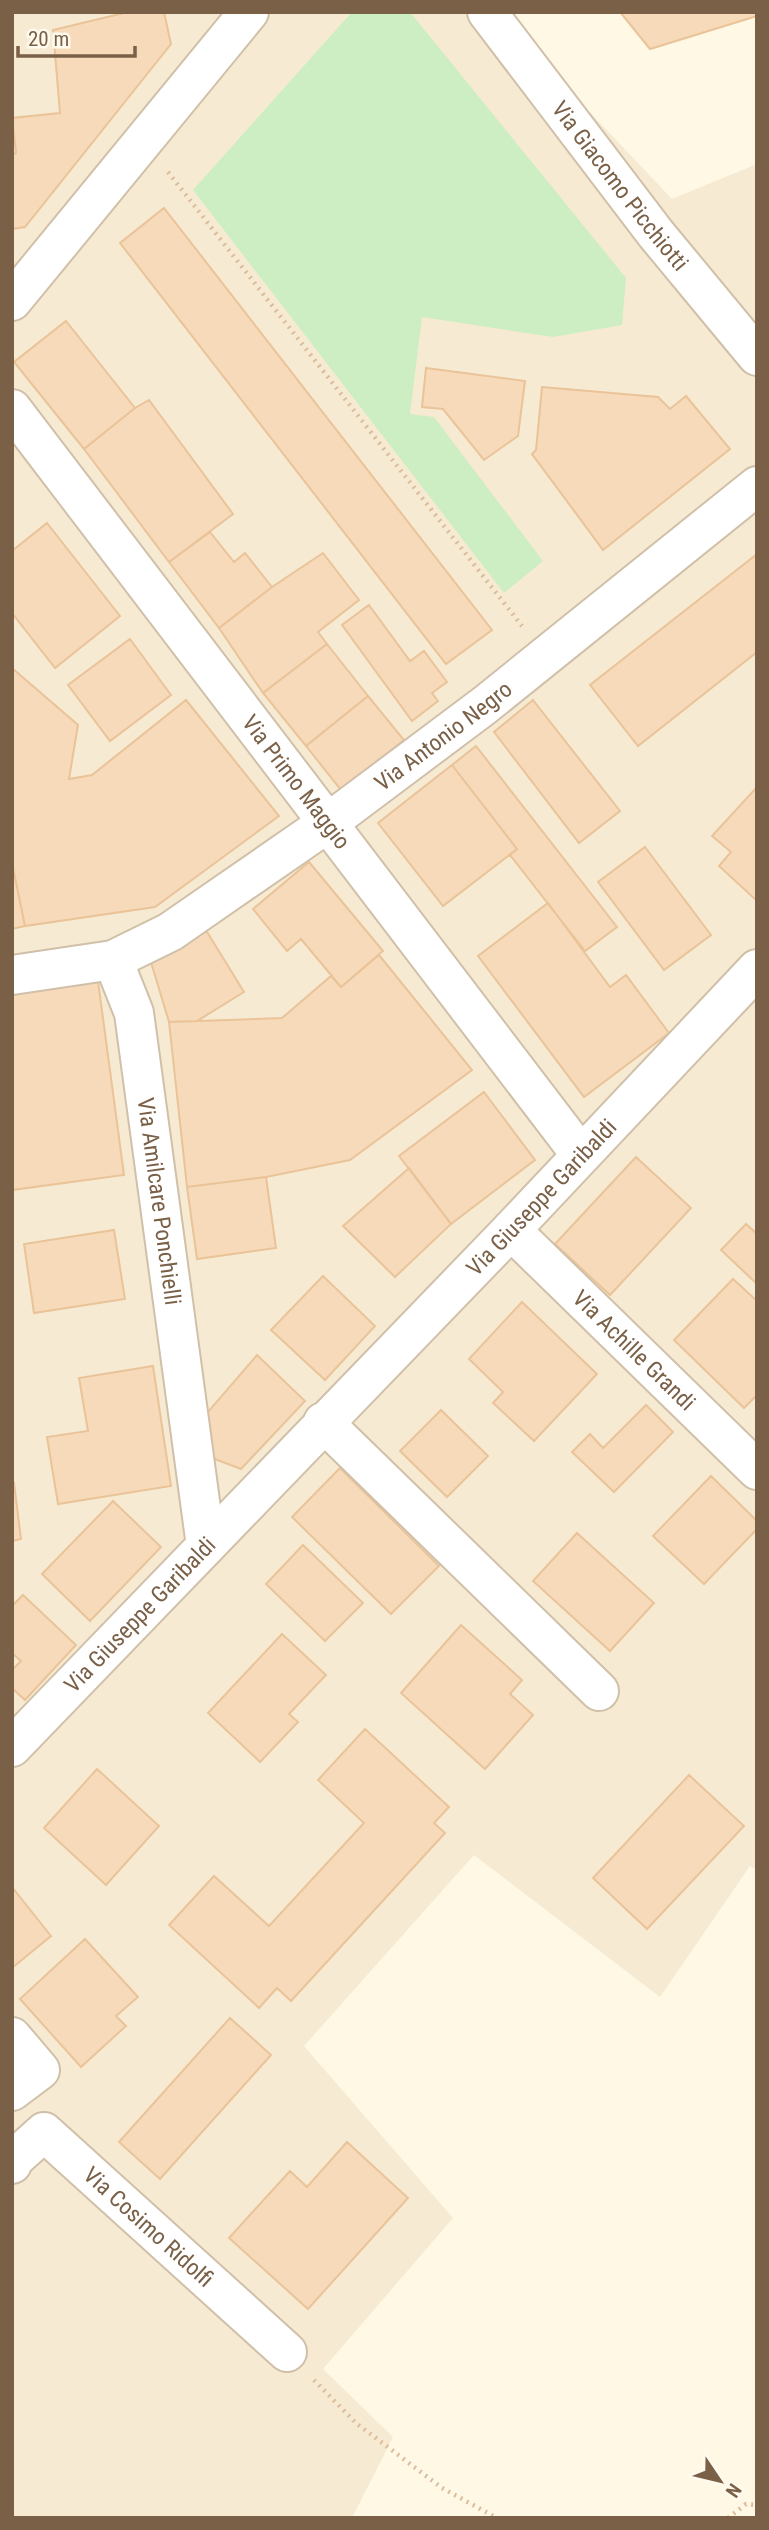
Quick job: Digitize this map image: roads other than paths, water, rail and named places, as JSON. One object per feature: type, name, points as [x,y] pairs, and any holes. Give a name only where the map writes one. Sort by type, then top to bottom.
[{"type":"street","points":[[12,301],[249,12]]},
{"type":"street","name":"Via Giacomo Picchiotti","points":[[487,12],[656,234],[757,356]]},
{"type":"street","name":"Via Primo Maggio","points":[[12,409],[581,1155]]},
{"type":"street","name":"Via Antonio Negro","points":[[113,960],[170,932],[329,822],[485,705],[757,486]]},
{"type":"street","points":[[12,975],[113,960]]},
{"type":"street","name":"Via Amilcare Ponchielli","points":[[113,960],[134,1013],[206,1546]]},
{"type":"street","name":"Via Giuseppe Garibaldi","points":[[12,1747],[511,1230],[757,969]]},
{"type":"street","name":"Via Achille Grandi","points":[[511,1230],[757,1470]]},
{"type":"street","points":[[323,1422],[599,1691]]},
{"type":"street","points":[[12,2037],[40,2070],[12,2091]]},
{"type":"street","name":"Via Cosimo Ridolfi","points":[[12,2164],[13,2160],[44,2132],[287,2352]]}]
